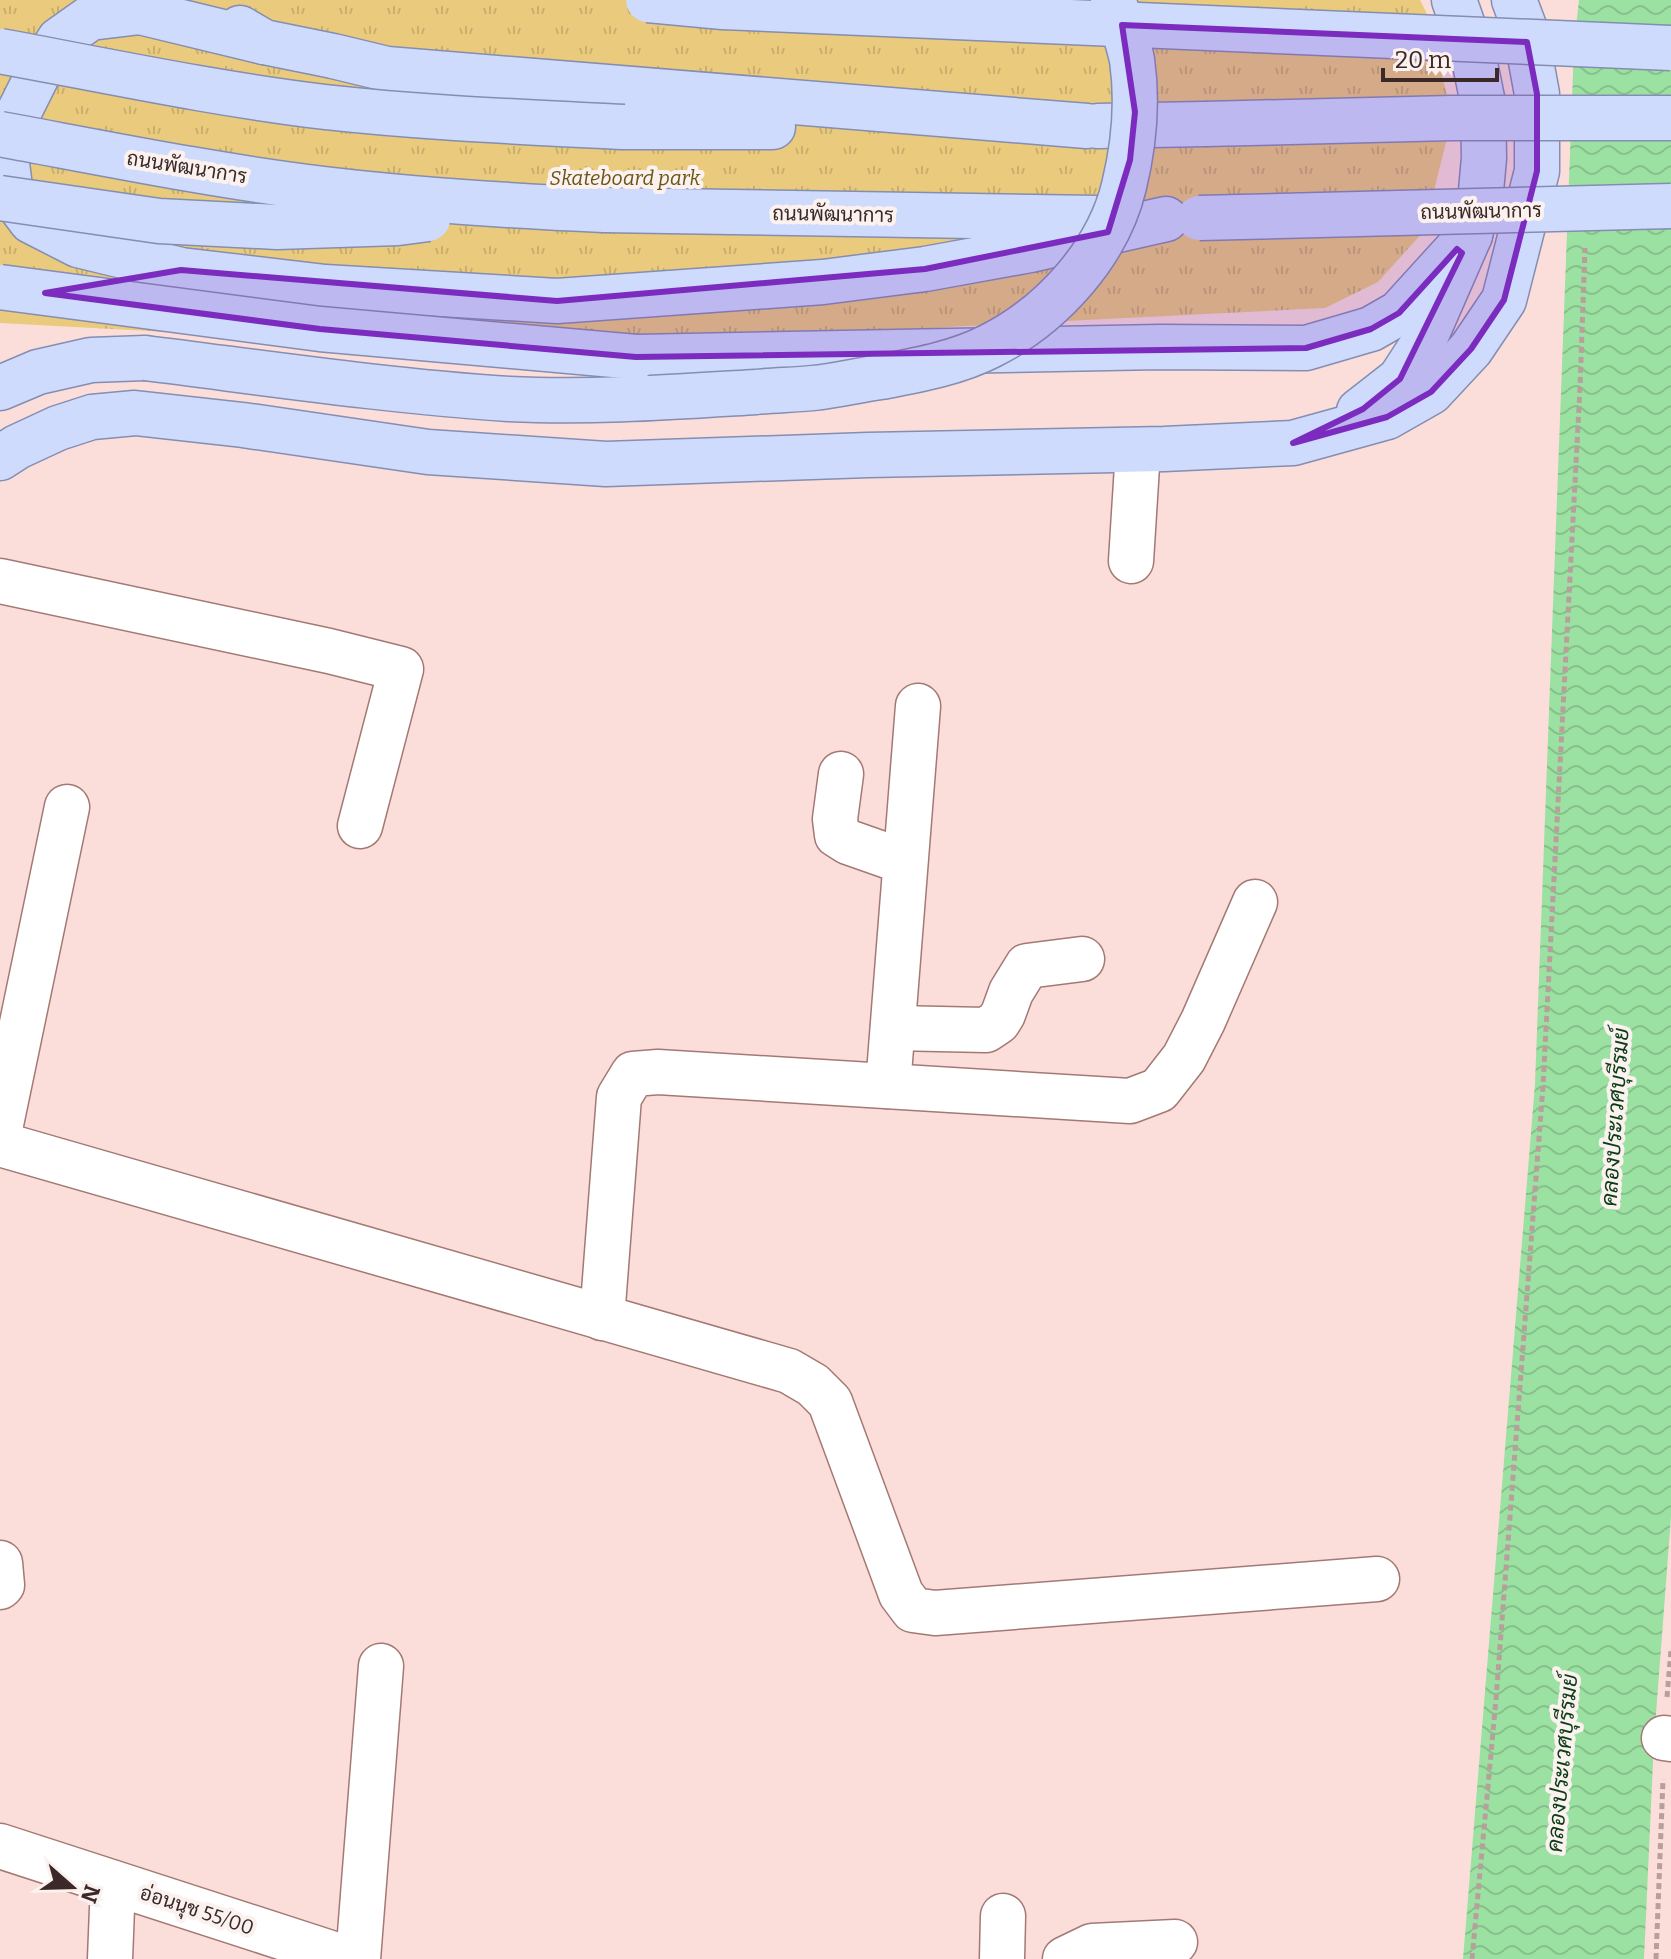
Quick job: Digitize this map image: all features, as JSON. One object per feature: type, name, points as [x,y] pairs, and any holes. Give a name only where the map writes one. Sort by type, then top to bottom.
[{"type":"main road","points":[[193,0],[264,42]]},
{"type":"main road","points":[[648,0],[754,8],[1671,48]]},
{"type":"main road","points":[[0,388],[38,372],[91,360],[145,358],[379,387],[512,399],[618,399],[813,388],[956,360],[991,346],[1048,305],[1089,262],[1120,204],[1130,160],[1135,112],[1132,60],[1113,0]]},
{"type":"main road","points":[[1293,443],[1363,409],[1400,379],[1422,345],[1470,235],[1481,191],[1483,103],[1473,54],[1454,0]]},
{"type":"main road","points":[[0,458],[58,428],[92,417],[135,413],[428,452],[606,464],[1293,443],[1387,417],[1431,392],[1471,349],[1504,300],[1537,171],[1537,94],[1525,29],[1514,0]]},
{"type":"main road","points":[[1087,126],[387,69],[140,12],[90,18],[59,40],[13,124],[7,164],[11,194],[31,221],[78,245],[181,270],[325,287],[557,301],[794,284],[925,269],[1182,218]]},
{"type":"main road","points":[[0,51],[202,89],[324,106],[455,119],[624,127],[1087,126],[1452,118],[1671,118]]},
{"type":"main road","name":"ถนนพัฒนาการ","points":[[0,134],[170,166],[324,189],[604,210],[1182,218],[1671,206]]},
{"type":"main road","points":[[0,198],[159,221],[277,227],[398,223],[538,207]]},
{"type":"main road","points":[[0,287],[320,329],[636,357],[1160,347],[1306,348],[1371,329],[1399,313],[1470,235]]},
{"type":"main road","points":[[0,308],[59,289],[181,270]]},
{"type":"street","points":[[1131,561],[1138,450]]},
{"type":"street","points":[[0,581],[401,669],[360,826]]},
{"type":"street","points":[[888,1086],[918,706]]},
{"type":"street","points":[[841,774],[835,819],[837,835],[848,842],[905,862]]},
{"type":"street","points":[[0,1129],[67,807]]},
{"type":"street","points":[[602,1318],[619,1097],[633,1074],[658,1072],[1130,1101],[1159,1090],[1184,1058],[1255,902]]},
{"type":"street","points":[[893,1028],[986,1030],[998,1022],[1027,966],[1082,959]]},
{"type":"street","points":[[0,1144],[789,1371],[813,1385],[830,1402],[901,1594],[913,1610],[935,1613],[1377,1579]]},
{"type":"street","points":[[0,1563],[0,1587]]},
{"type":"street","points":[[358,1959],[381,1666]]},
{"type":"street","name":"อ่อนนุช 55/00","points":[[0,1846],[349,1959]]},
{"type":"street","points":[[110,1959],[113,1883]]},
{"type":"street","points":[[1002,1959],[1003,1916]]},
{"type":"street","points":[[1065,1959],[1092,1946],[1175,1942]]},
{"type":"path","points":[[1472,1959],[1496,1699],[1543,1086],[1585,234]]},
{"type":"path","points":[[1656,1959],[1671,1650]]},
{"type":"highlighted area","points":[[1122,25],[1527,42],[1537,94],[1537,171],[1504,300],[1471,349],[1431,392],[1387,417],[1293,443],[1363,409],[1400,379],[1462,253],[1457,249],[1399,313],[1371,329],[1306,348],[636,357],[320,329],[45,293],[181,270],[557,301],[925,269],[1108,232],[1130,160],[1135,112]]},
{"type":"green space","name":"Skateboard park","points":[[0,0],[1420,0],[1429,18],[1452,118],[1424,231],[1378,282],[1325,308],[947,327],[636,357],[0,323]]},
{"type":"water","name":"คลองประเวศบุรีรมย์","points":[[1579,0],[1671,0],[1671,1517],[1654,1740],[1644,1959],[1463,1959],[1535,1084],[1574,46]]}]
